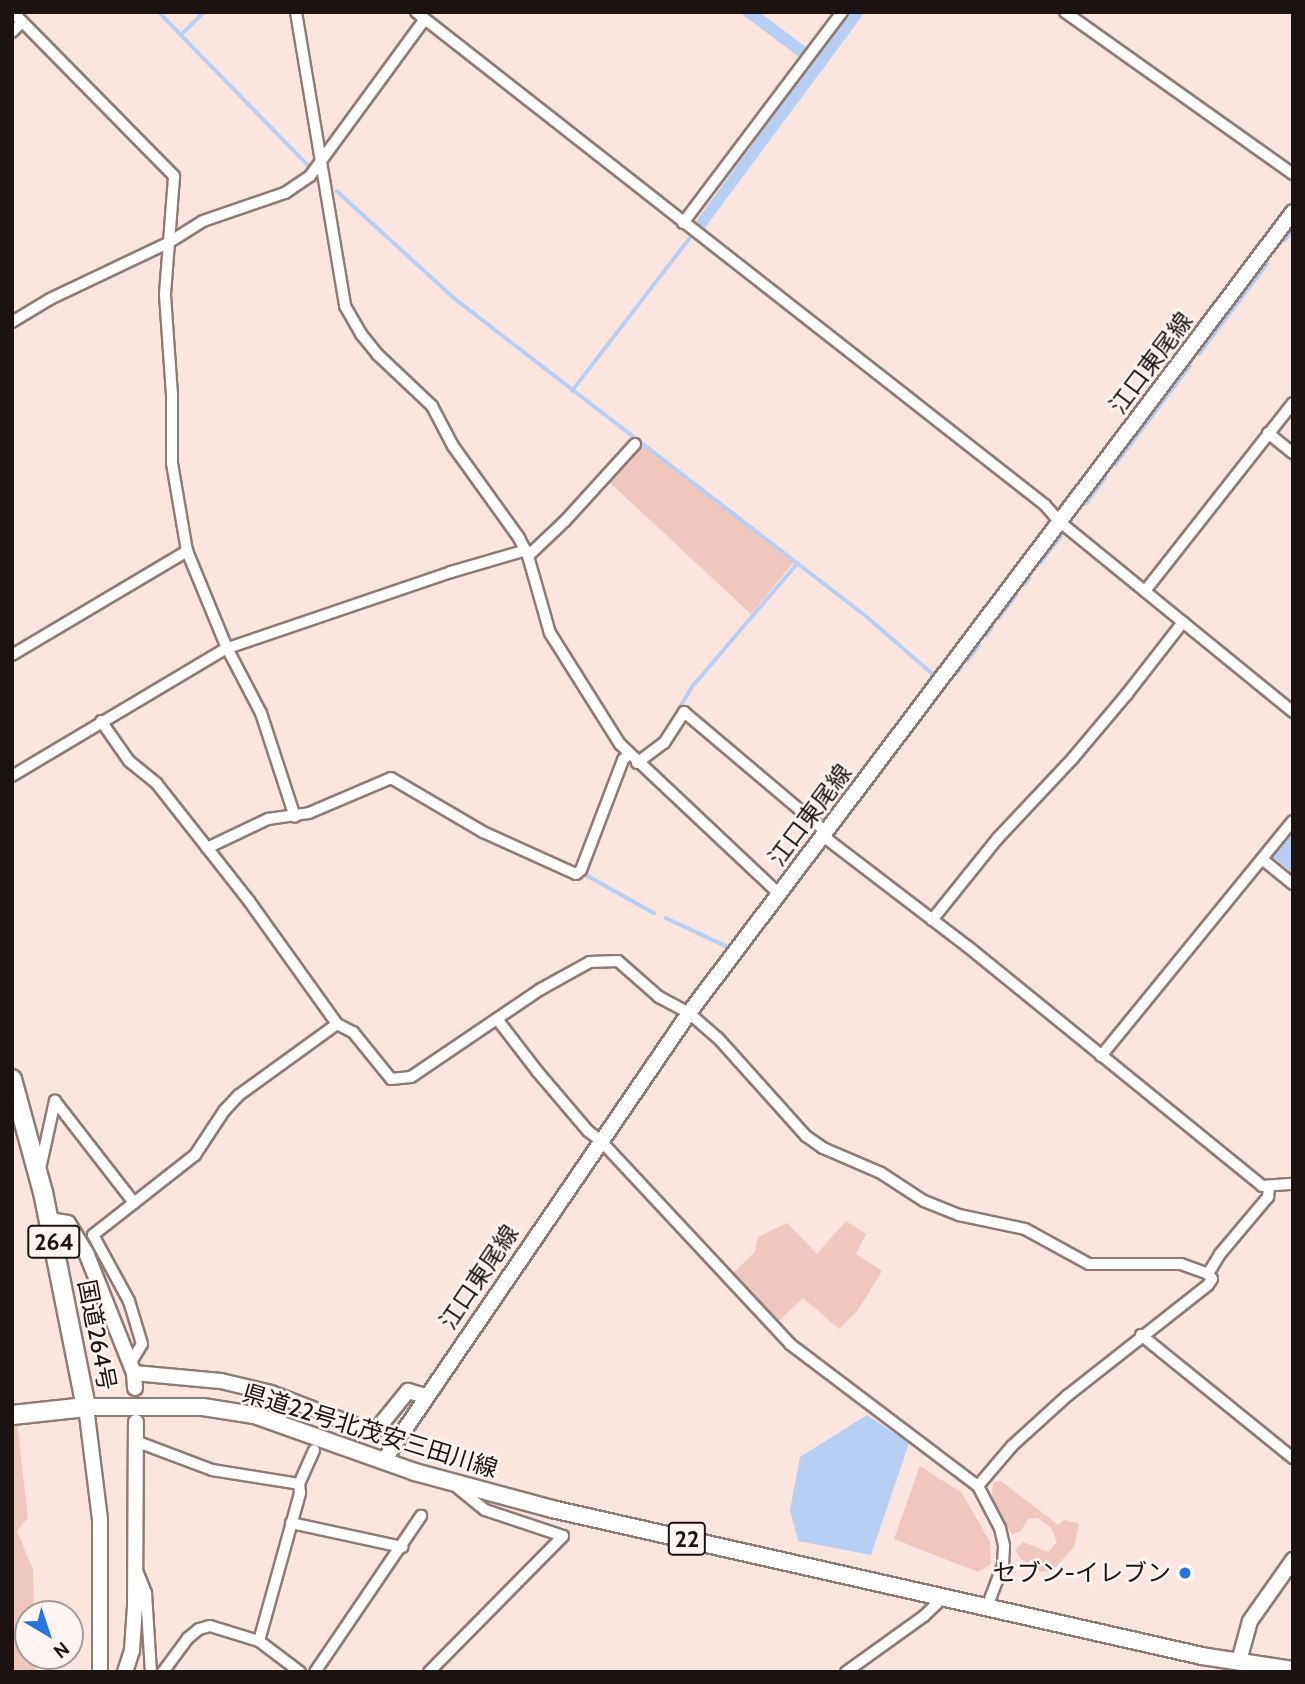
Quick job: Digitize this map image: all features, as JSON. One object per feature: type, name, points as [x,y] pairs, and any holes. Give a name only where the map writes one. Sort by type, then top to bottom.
[{"type":"highway","name":"国道264号","points":[[12,1079],[49,1220],[86,1407],[21,1414]]},
{"type":"main road","name":"江口東尾線","points":[[384,1460],[689,1013],[1293,212]]},
{"type":"main road","points":[[49,1220],[68,1223],[87,1255],[133,1375],[221,1381],[271,1393],[327,1420],[375,1430],[408,1391],[426,1396]]},
{"type":"main road","name":"県道22号北茂安三田川線","points":[[86,1407],[203,1406],[254,1415],[449,1482],[552,1509],[944,1597],[1239,1661],[1293,1670]]},
{"type":"main road","points":[[86,1407],[100,1519],[100,1672]]},
{"type":"main road","points":[[125,1672],[132,1650],[138,1442],[136,1422]]},
{"type":"main road","points":[[1239,1661],[1250,1621],[1293,1560]]},
{"type":"street","points":[[13,12],[174,176],[164,294],[172,395],[172,463],[187,551],[227,648],[261,713],[295,817]]},
{"type":"street","points":[[296,12],[345,306],[361,334],[377,354],[432,406],[453,446],[527,553],[554,642],[628,754],[779,894]]},
{"type":"street","points":[[416,12],[1045,505],[1060,522],[1293,712]]},
{"type":"street","points":[[683,223],[842,12]]},
{"type":"street","points":[[1065,12],[1293,174]]},
{"type":"street","points":[[12,322],[50,299],[168,243],[203,221],[285,193],[321,164],[424,20]]},
{"type":"street","points":[[12,32],[22,22]]},
{"type":"street","points":[[1145,591],[1293,403]]},
{"type":"street","points":[[1268,433],[1293,453]]},
{"type":"street","points":[[12,776],[227,648],[451,572],[527,553],[565,521],[635,444]]},
{"type":"street","points":[[12,655],[187,551]]},
{"type":"street","points":[[932,920],[998,838],[1112,712],[1184,622]]},
{"type":"street","points":[[638,763],[664,743],[684,712],[825,834],[1262,1186],[1293,1184]]},
{"type":"street","points":[[101,721],[129,761],[157,784],[249,901],[337,1024],[353,1032],[384,1073],[398,1080],[421,1071],[580,967],[607,959],[618,961],[659,997],[689,1013],[718,1038],[814,1142],[881,1172],[924,1201],[959,1215],[1025,1229],[1089,1264],[1181,1264],[1209,1273],[1212,1279],[1208,1285],[1141,1335],[1023,1435],[987,1472],[978,1486]]},
{"type":"street","points":[[207,848],[268,819],[295,817],[391,778],[483,832],[576,874],[581,870],[628,754]]},
{"type":"street","points":[[1101,1056],[1293,821]]},
{"type":"street","points":[[1262,859],[1293,884]]},
{"type":"street","points":[[498,1019],[587,1131],[600,1140],[790,1344],[911,1432],[978,1486],[1000,1528],[1004,1546],[1003,1565],[987,1606]]},
{"type":"street","points":[[133,1375],[142,1344],[129,1301],[93,1235],[195,1155],[224,1111],[239,1095],[337,1024]]},
{"type":"street","points":[[38,1175],[55,1101],[134,1203]]},
{"type":"street","points":[[1209,1273],[1220,1254],[1268,1197],[1269,1187]]},
{"type":"street","points":[[1141,1335],[1293,1458]]},
{"type":"street","points":[[138,1442],[212,1470],[299,1484]]},
{"type":"street","points":[[259,1641],[299,1484],[314,1450]]},
{"type":"street","points":[[429,1672],[563,1536],[485,1510],[449,1482]]},
{"type":"street","points":[[315,1672],[421,1516]]},
{"type":"street","points":[[291,1523],[402,1547]]},
{"type":"street","points":[[135,1566],[146,1594],[151,1672]]},
{"type":"street","points":[[846,1672],[924,1616],[944,1597]]},
{"type":"street","points":[[163,1672],[188,1638],[199,1629],[210,1626],[259,1641],[288,1669],[300,1672]]},
{"type":"shaded area","points":[[642,445],[794,562],[751,614],[609,482]]},
{"type":"shaded area","points":[[846,1221],[866,1234],[856,1254],[882,1271],[858,1310],[839,1329],[803,1298],[776,1324],[732,1274],[755,1252],[758,1237],[787,1223],[817,1254]]},
{"type":"shaded area","points":[[12,1380],[28,1518],[17,1531],[33,1570],[34,1600],[14,1600],[14,1670],[36,1672],[12,1672]]},
{"type":"shaded area","points":[[920,1466],[962,1493],[990,1542],[991,1564],[978,1572],[894,1539]]},
{"type":"shaded area","points":[[1001,1481],[1058,1525],[1064,1520],[1079,1524],[1074,1547],[1053,1570],[1041,1572],[1022,1560],[1015,1550],[1023,1542],[1048,1552],[1057,1542],[1051,1528],[1038,1518],[1028,1519],[1021,1531],[1012,1534],[1003,1524],[992,1496],[993,1482]]},
{"type":"water","points":[[739,12],[759,12],[806,47],[799,57]]},
{"type":"water","points":[[849,12],[865,12],[704,229],[695,223]]},
{"type":"water","points":[[1293,830],[1291,854],[1293,873],[1271,856]]},
{"type":"water","points":[[867,1415],[909,1443],[871,1555],[798,1541],[790,1510],[800,1457]]},
{"type":"waterway","points":[[159,12],[181,35],[204,12]]},
{"type":"waterway","points":[[181,35],[310,167]]},
{"type":"waterway","points":[[337,191],[454,298],[866,616],[934,675]]},
{"type":"waterway","points":[[1284,241],[1293,230]]},
{"type":"waterway","points":[[572,391],[689,239]]},
{"type":"waterway","points":[[1199,354],[1267,264]]},
{"type":"waterway","points":[[1115,465],[1190,366]]},
{"type":"waterway","points":[[1086,504],[1105,478]]},
{"type":"waterway","points":[[1040,563],[1061,536]]},
{"type":"waterway","points":[[667,729],[692,687],[797,564]]},
{"type":"waterway","points":[[1025,584],[1029,578]]},
{"type":"waterway","points":[[998,619],[1016,595]]},
{"type":"waterway","points":[[986,636],[992,627]]},
{"type":"waterway","points":[[967,661],[979,645]]},
{"type":"waterway","points":[[956,674],[961,668]]},
{"type":"waterway","points":[[636,756],[649,747]]},
{"type":"waterway","points":[[617,790],[586,875],[654,913]]},
{"type":"waterway","points":[[666,918],[726,946]]},
{"type":"place","name":"セブン-イレブン","points":[[1185,1573]]}]
